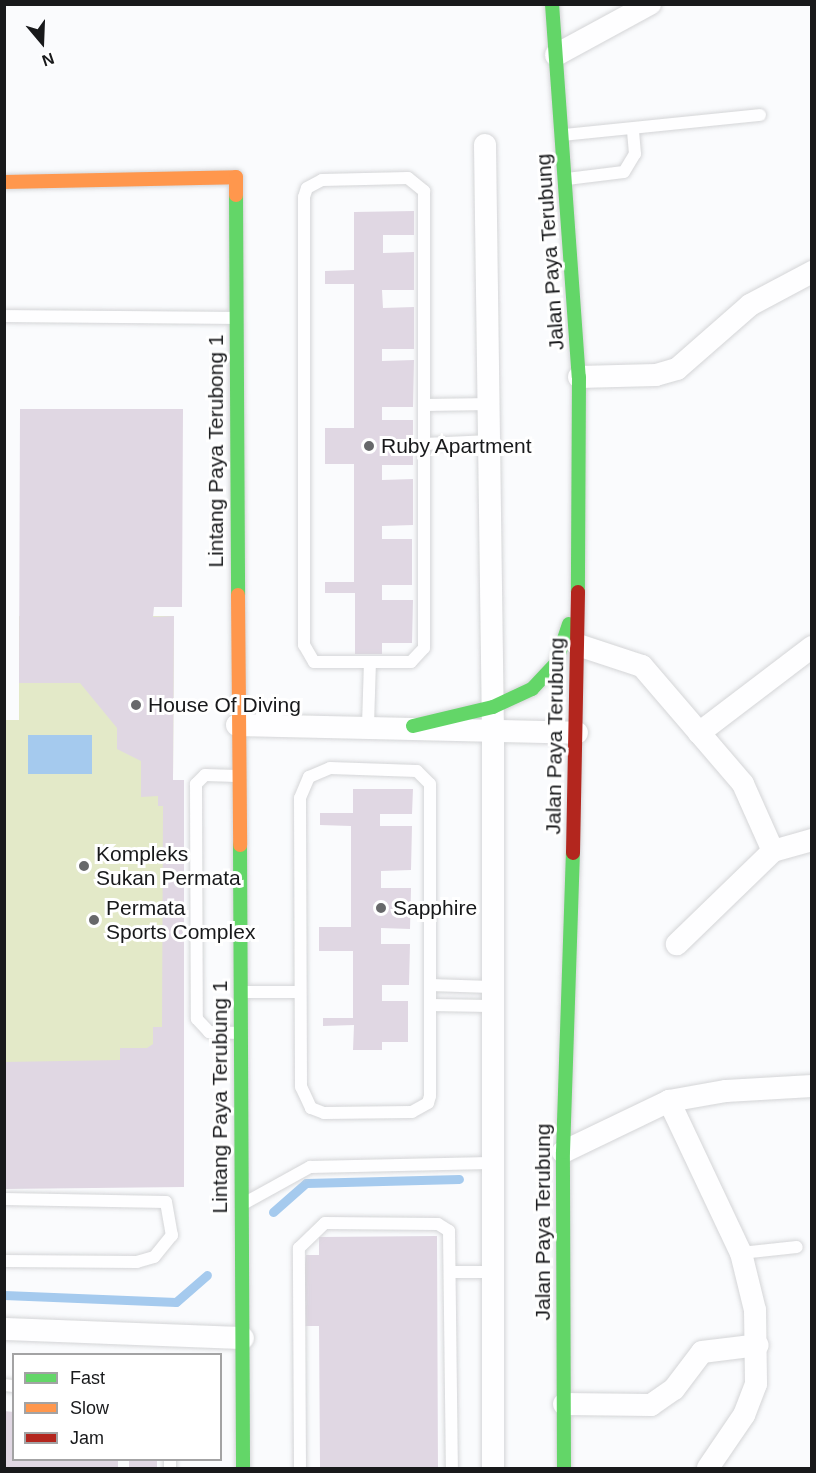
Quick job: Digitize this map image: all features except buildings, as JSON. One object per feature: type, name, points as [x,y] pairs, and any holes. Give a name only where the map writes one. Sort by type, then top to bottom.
[{"type":"main road","name":"Jalan Paya Terubung","points":[[552,4],[567,179],[579,377],[577,733],[563,1152],[564,1468]]},
{"type":"main road","name":"Lintang Paya Terubong 1","points":[[4,182],[236,177],[237,725]]},
{"type":"main road","points":[[493,718],[532,689],[556,663],[579,582]]},
{"type":"main road","name":"Lintang Paya Terubung 1","points":[[237,725],[243,1468]]},
{"type":"street","points":[[556,56],[650,4]]},
{"type":"street","points":[[485,146],[491,404],[493,718],[489,1162],[493,1468]]},
{"type":"street","points":[[579,377],[656,375],[677,369],[750,305],[812,272]]},
{"type":"street","points":[[578,645],[642,666],[742,784],[773,852]]},
{"type":"street","points":[[699,733],[812,647]]},
{"type":"street","points":[[237,725],[413,726],[493,718],[577,733]]},
{"type":"street","points":[[677,944],[773,852],[812,840]]},
{"type":"street","points":[[563,1152],[669,1101],[726,1091],[812,1086]]},
{"type":"street","points":[[669,1101],[741,1252],[758,1345],[756,1384],[748,1404],[708,1468]]},
{"type":"street","points":[[4,1329],[243,1338]]},
{"type":"street","points":[[564,1404],[651,1405],[674,1389],[702,1352],[758,1345]]},
{"type":"lane","points":[[563,135],[633,131],[760,115]]},
{"type":"lane","points":[[567,179],[624,172],[634,162],[633,131]]},
{"type":"lane","points":[[408,178],[421,184],[424,405],[424,648],[411,662],[314,662],[304,653],[304,197],[313,183],[408,178]]},
{"type":"lane","points":[[4,316],[237,318]]},
{"type":"lane","points":[[424,405],[491,404]]},
{"type":"lane","points":[[424,444],[491,441]]},
{"type":"lane","points":[[368,725],[370,663]]},
{"type":"lane","points":[[330,768],[417,771],[428,778],[430,985],[428,1103],[412,1112],[324,1113],[311,1108],[301,1087],[300,992],[300,798],[309,777],[330,768]]},
{"type":"lane","points":[[237,776],[205,776],[196,784],[197,1019],[209,1032],[240,1033]]},
{"type":"lane","points":[[430,985],[490,997]]},
{"type":"lane","points":[[240,992],[300,992]]},
{"type":"lane","points":[[430,1005],[490,997]]},
{"type":"lane","points":[[242,1204],[310,1167],[489,1162]]},
{"type":"lane","points":[[4,1199],[158,1200],[171,1209],[172,1235],[154,1257],[137,1262],[4,1261]]},
{"type":"lane","points":[[300,1468],[299,1248],[307,1235],[325,1223],[438,1224],[452,1241],[452,1468]]},
{"type":"lane","points":[[741,1252],[797,1247]]},
{"type":"lane","points":[[452,1272],[490,1272]]},
{"type":"green space","name":"Permata Sports Complex","points":[[19,616],[174,616],[173,780],[183,1060],[5,1189],[4,720],[19,720]]},
{"type":"water","points":[[28,735],[92,735],[92,774],[28,774]]},
{"type":"waterway","points":[[273,1212],[306,1183],[459,1179]]},
{"type":"waterway","points":[[4,1295],[176,1302],[207,1275]]},
{"type":"traffic: fast","points":[[552,4],[579,377],[578,592]]},
{"type":"traffic: fast","points":[[236,195],[238,595]]},
{"type":"traffic: fast","points":[[413,726],[493,707],[532,689],[556,663],[569,624]]},
{"type":"traffic: fast","points":[[240,845],[243,1468]]},
{"type":"traffic: fast","points":[[564,1468],[563,1152],[573,853]]},
{"type":"traffic: slow","points":[[4,182],[236,177],[236,195]]},
{"type":"traffic: slow","points":[[238,595],[240,845]]},
{"type":"traffic: jam","points":[[573,853],[578,592]]},
{"type":"place","name":"Ruby Apartment","points":[[369,446]]},
{"type":"place","name":"House Of Diving","points":[[136,705]]},
{"type":"place","name":"Kompleks Sukan Permata","points":[[84,866]]},
{"type":"place","name":"Sapphire","points":[[381,908]]},
{"type":"place","name":"Permata Sports Complex","points":[[94,920]]}]
